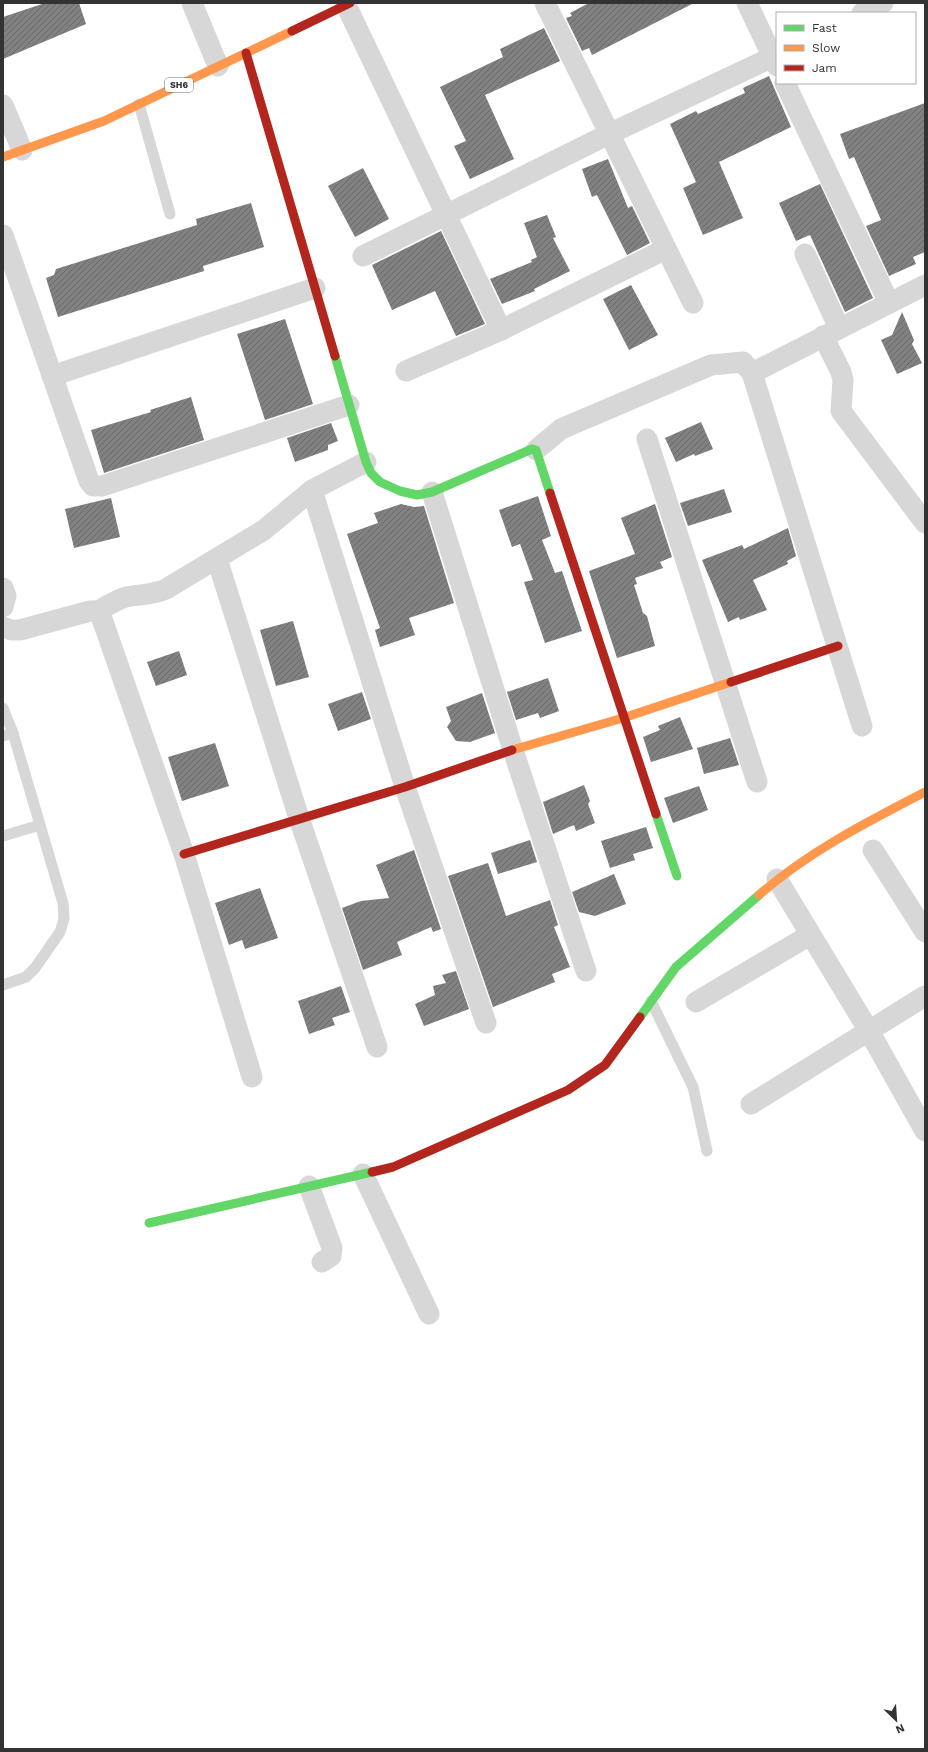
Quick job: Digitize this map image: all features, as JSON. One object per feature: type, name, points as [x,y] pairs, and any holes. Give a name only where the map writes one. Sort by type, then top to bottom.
[{"type":"street","points":[[192,3],[218,66]]},
{"type":"street","points":[[545,3],[693,303]]},
{"type":"street","points":[[363,256],[609,134],[776,59],[746,3]]},
{"type":"street","points":[[864,12],[883,3]]},
{"type":"street","points":[[348,4],[502,330]]},
{"type":"street","name":"SH6","points":[[13,154],[104,121],[348,4]]},
{"type":"street","points":[[246,53],[349,405],[366,462],[371,473],[380,482],[400,491],[417,495],[432,492],[532,449],[536,450],[560,429],[711,365],[743,362],[752,373],[862,726]]},
{"type":"street","points":[[785,84],[889,303]]},
{"type":"street","points":[[3,105],[13,154]]},
{"type":"street","points":[[3,235],[89,481],[93,486],[102,486],[349,405]]},
{"type":"street","points":[[406,371],[502,330],[666,249]]},
{"type":"street","points":[[804,254],[831,332],[843,380],[841,411],[925,523]]},
{"type":"street","points":[[752,373],[925,285]]},
{"type":"street","points":[[52,376],[315,288]]},
{"type":"street","points":[[646,439],[757,782]]},
{"type":"street","points":[[536,450],[623,718],[677,876]]},
{"type":"street","points":[[3,628],[20,630],[90,611],[98,611],[119,599],[157,594],[264,530],[312,490],[366,462]]},
{"type":"street","points":[[312,490],[405,787],[486,1023]]},
{"type":"street","points":[[432,492],[513,750],[586,971]]},
{"type":"street","points":[[217,559],[299,818],[377,1047]]},
{"type":"street","points":[[3,588],[6,596],[3,607]]},
{"type":"street","points":[[98,611],[184,854],[252,1077]]},
{"type":"street","points":[[184,854],[405,787],[513,750],[623,718],[838,646]]},
{"type":"street","points":[[149,1223],[393,1167],[568,1090],[605,1065],[676,966],[777,879],[859,826],[925,792]]},
{"type":"street","points":[[873,850],[925,932]]},
{"type":"street","points":[[777,879],[869,1032],[925,1131]]},
{"type":"street","points":[[696,1002],[810,935]]},
{"type":"street","points":[[750,1104],[869,1032],[925,996]]},
{"type":"street","points":[[363,1174],[429,1314]]},
{"type":"street","points":[[309,1186],[332,1248],[331,1256],[322,1262]]},
{"type":"lane","points":[[139,104],[170,214]]},
{"type":"lane","points":[[3,708],[8,734],[40,825],[63,903],[64,919],[60,932],[35,968],[26,977],[3,985]]},
{"type":"lane","points":[[3,836],[40,825]]},
{"type":"lane","points":[[651,1001],[693,1087],[707,1151]]},
{"type":"building","points":[[45,3],[79,3],[86,24],[3,59],[3,17]]},
{"type":"building","points":[[589,3],[694,3],[592,55],[589,48],[582,51],[566,18],[572,16],[570,13]]},
{"type":"building","points":[[544,28],[560,61],[485,95],[514,159],[470,179],[454,146],[466,141],[440,87],[503,57],[500,49]]},
{"type":"building","points":[[769,76],[791,127],[719,162],[743,218],[703,235],[683,188],[696,182],[670,124],[696,111],[698,114],[745,93],[743,88]]},
{"type":"building","points":[[925,103],[925,252],[913,257],[916,264],[889,276],[866,226],[881,220],[854,157],[849,159],[840,134]]},
{"type":"building","points":[[608,159],[628,208],[632,206],[650,243],[627,255],[597,195],[592,197],[582,169]]},
{"type":"building","points":[[363,168],[389,219],[355,237],[328,186]]},
{"type":"building","points":[[820,184],[873,298],[845,312],[810,235],[796,241],[779,203]]},
{"type":"building","points":[[251,203],[264,247],[203,266],[204,271],[58,317],[46,278],[54,275],[56,269],[197,225],[196,219]]},
{"type":"building","points":[[547,215],[556,237],[553,238],[570,271],[534,289],[535,291],[502,304],[490,279],[532,262],[531,260],[537,257],[524,223]]},
{"type":"building","points":[[441,231],[485,324],[456,336],[435,291],[392,310],[372,265]]},
{"type":"building","points":[[631,285],[658,335],[629,350],[603,299]]},
{"type":"building","points":[[902,312],[914,340],[912,344],[922,363],[897,374],[881,340],[892,335]]},
{"type":"building","points":[[285,319],[313,404],[265,420],[237,334]]},
{"type":"building","points":[[191,397],[204,440],[104,473],[91,430],[151,412],[150,410]]},
{"type":"building","points":[[701,422],[713,449],[695,456],[694,454],[676,462],[665,438]]},
{"type":"building","points":[[331,423],[338,441],[328,445],[328,450],[295,462],[287,438]]},
{"type":"building","points":[[724,489],[732,512],[688,526],[680,503]]},
{"type":"building","points":[[538,496],[551,536],[542,540],[555,573],[562,571],[582,631],[545,643],[524,582],[533,580],[520,544],[512,547],[499,510]]},
{"type":"building","points":[[111,498],[120,537],[74,548],[65,509]]},
{"type":"building","points":[[401,504],[414,507],[424,506],[454,603],[409,618],[415,635],[380,647],[375,630],[380,628],[347,534],[378,523],[374,513]]},
{"type":"building","points":[[655,504],[672,557],[660,562],[663,568],[635,578],[637,584],[634,585],[643,613],[647,616],[655,646],[617,658],[589,571],[635,554],[621,518]]},
{"type":"building","points":[[788,528],[796,556],[787,561],[788,564],[753,580],[767,610],[740,620],[739,617],[728,622],[702,560],[742,545],[744,549]]},
{"type":"building","points":[[293,621],[309,677],[276,686],[260,630]]},
{"type":"building","points":[[179,651],[187,675],[156,686],[147,662]]},
{"type":"building","points":[[548,678],[559,711],[540,718],[538,713],[516,720],[507,692]]},
{"type":"building","points":[[362,692],[371,719],[338,731],[328,704]]},
{"type":"building","points":[[482,693],[495,733],[470,742],[456,741],[447,727],[451,721],[446,707]]},
{"type":"building","points":[[680,717],[693,749],[651,762],[643,737],[660,730],[658,726]]},
{"type":"building","points":[[730,738],[739,765],[704,774],[697,748]]},
{"type":"building","points":[[215,743],[229,786],[182,801],[168,757]]},
{"type":"building","points":[[584,785],[590,801],[588,804],[595,823],[576,831],[574,825],[553,834],[543,802]]},
{"type":"building","points":[[699,786],[708,810],[673,823],[664,798]]},
{"type":"building","points":[[646,827],[653,848],[633,854],[635,860],[610,868],[601,841]]},
{"type":"building","points":[[530,840],[537,862],[498,874],[491,853]]},
{"type":"building","points":[[414,850],[441,929],[433,932],[431,927],[397,942],[402,955],[363,970],[342,908],[361,901],[389,898],[376,865]]},
{"type":"building","points":[[488,863],[506,916],[550,900],[558,925],[554,927],[570,967],[552,974],[555,982],[493,1007],[448,876]]},
{"type":"building","points":[[614,874],[626,904],[595,916],[579,912],[572,892]]},
{"type":"building","points":[[260,888],[278,938],[245,949],[242,940],[229,945],[215,903]]},
{"type":"building","points":[[456,971],[469,1009],[424,1026],[415,1004],[435,995],[433,986],[446,983],[442,975]]},
{"type":"building","points":[[341,986],[350,1012],[332,1018],[335,1025],[309,1034],[298,1001]]},
{"type":"traffic: fast","points":[[335,356],[366,462],[371,473],[380,482],[400,491],[417,495],[432,492],[532,449],[536,450],[550,493]]},
{"type":"traffic: fast","points":[[656,814],[677,876]]},
{"type":"traffic: fast","points":[[640,1017],[676,967],[759,895]]},
{"type":"traffic: fast","points":[[149,1223],[372,1172]]},
{"type":"traffic: slow","points":[[3,157],[104,121],[292,31]]},
{"type":"traffic: slow","points":[[512,750],[623,718],[731,682]]},
{"type":"traffic: slow","points":[[759,895],[778,879],[818,851],[860,826],[925,792]]},
{"type":"traffic: jam","points":[[292,31],[350,3]]},
{"type":"traffic: jam","points":[[246,53],[335,356]]},
{"type":"traffic: jam","points":[[550,493],[656,814]]},
{"type":"traffic: jam","points":[[731,682],[838,646]]},
{"type":"traffic: jam","points":[[184,854],[405,787],[512,750]]},
{"type":"traffic: jam","points":[[372,1172],[393,1167],[568,1090],[605,1065],[640,1017]]}]
